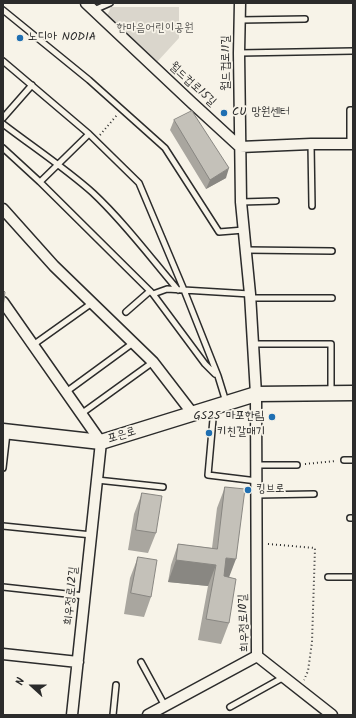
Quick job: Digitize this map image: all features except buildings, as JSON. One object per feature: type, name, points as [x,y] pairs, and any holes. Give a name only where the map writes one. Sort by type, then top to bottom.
[{"type":"street","name":"월드컵로11길","points":[[240,3],[239,53],[241,202],[250,296],[256,394]]},
{"type":"street","name":"월드컵로15길","points":[[90,6],[240,147]]},
{"type":"street","points":[[240,147],[352,144]]},
{"type":"street","points":[[3,209],[54,266],[153,362],[193,414]]},
{"type":"street","points":[[3,302],[100,442]]},
{"type":"street","name":"포은로","points":[[5,431],[100,442],[256,394],[353,392]]},
{"type":"street","name":"희우정로10길","points":[[256,394],[258,656],[332,715]]},
{"type":"street","name":"희우정로12길","points":[[72,715],[92,535],[100,442]]},
{"type":"street","points":[[3,654],[78,662]]},
{"type":"street","points":[[148,715],[258,656]]},
{"type":"lane","name":"월드컵로15길","points":[[90,6],[110,3]]},
{"type":"lane","points":[[3,10],[89,80],[165,148],[219,232],[244,230]]},
{"type":"lane","name":"월드컵로11길","points":[[240,20],[305,19]]},
{"type":"lane","points":[[239,53],[353,51]]},
{"type":"lane","points":[[3,61],[89,134],[139,183],[218,376],[220,405],[208,475],[257,481]]},
{"type":"lane","points":[[3,118],[32,85]]},
{"type":"lane","points":[[352,144],[350,110],[353,110]]},
{"type":"lane","points":[[3,124],[58,164],[92,192],[110,210],[178,290]]},
{"type":"lane","points":[[40,182],[89,134]]},
{"type":"lane","points":[[311,144],[312,206]]},
{"type":"lane","points":[[3,148],[40,182],[152,293],[205,364],[218,376]]},
{"type":"lane","points":[[241,202],[276,201]]},
{"type":"lane","points":[[246,250],[332,251]]},
{"type":"lane","points":[[126,312],[152,293],[167,290],[184,290],[250,296],[332,298]]},
{"type":"lane","points":[[33,345],[92,303]]},
{"type":"lane","points":[[66,392],[133,343]]},
{"type":"lane","points":[[253,344],[331,344],[331,393]]},
{"type":"lane","points":[[81,414],[153,362]]},
{"type":"lane","points":[[3,468],[5,431]]},
{"type":"lane","points":[[344,460],[353,460]]},
{"type":"lane","points":[[256,465],[298,465]]},
{"type":"lane","points":[[97,480],[163,487]]},
{"type":"lane","points":[[257,495],[314,494]]},
{"type":"lane","points":[[3,526],[92,535]]},
{"type":"lane","points":[[328,577],[353,577]]},
{"type":"lane","points":[[3,587],[85,596]]},
{"type":"lane","points":[[141,662],[165,706]]},
{"type":"lane","points":[[230,707],[284,678]]},
{"type":"lane","points":[[113,715],[116,685]]},
{"type":"path","points":[[95,140],[110,125],[122,109]]},
{"type":"path","points":[[298,465],[344,460]]},
{"type":"path","points":[[257,543],[315,548],[312,642],[308,671],[300,690]]},
{"type":"green space","name":"한마음어린이공원","points":[[111,7],[179,7],[179,38],[157,62],[107,16]]},
{"type":"place","name":"노디아 NODIA","points":[[20,38]]},
{"type":"place","name":"CU 망원센터","points":[[224,113]]},
{"type":"place","name":"GS25 마포한림","points":[[272,417]]},
{"type":"place","name":"키친갈매기","points":[[209,433]]},
{"type":"place","name":"킹브로","points":[[248,490]]}]
